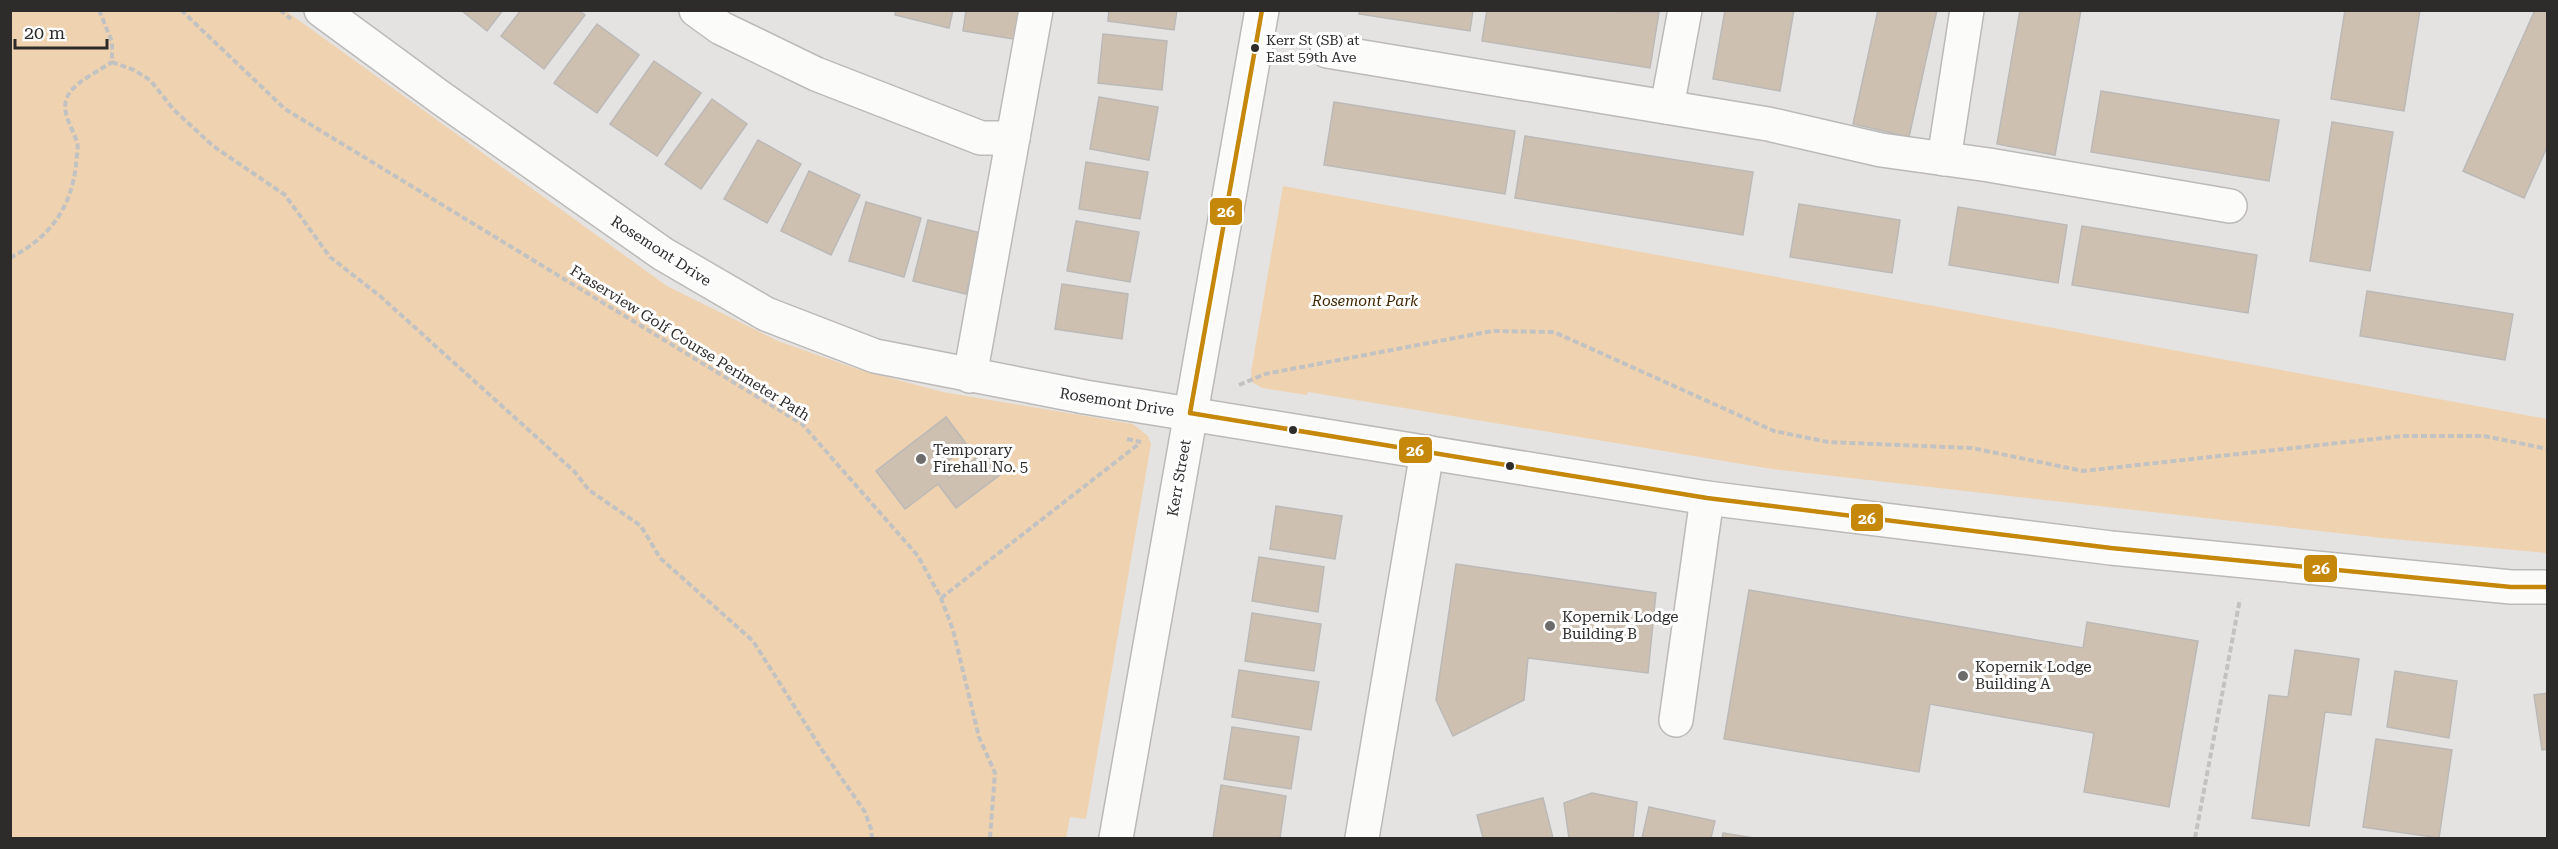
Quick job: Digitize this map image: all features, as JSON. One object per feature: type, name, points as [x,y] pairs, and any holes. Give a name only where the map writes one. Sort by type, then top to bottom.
[{"type":"street","name":"Rosemont Drive","points":[[321,10],[441,98],[643,240],[708,282],[766,314],[875,356],[970,376],[1707,498],[2111,548],[2511,587],[2547,586]]},
{"type":"street","points":[[696,10],[721,28],[816,74],[981,138],[1013,138]]},
{"type":"street","points":[[970,376],[1036,10]]},
{"type":"street","name":"Kerr Street","points":[[1116,838],[1262,10]]},
{"type":"street","points":[[1667,107],[1685,10]]},
{"type":"street","points":[[1944,159],[1967,10]]},
{"type":"street","points":[[1327,51],[1768,124],[1881,150],[2230,206]]},
{"type":"street","points":[[1362,838],[1427,452]]},
{"type":"street","points":[[1676,720],[1707,498]]},
{"type":"path","points":[[99,10],[112,42],[112,62]]},
{"type":"path","name":"Fraserview Golf Course Perimeter Path","points":[[182,10],[285,109],[802,424],[918,556],[941,598],[953,630],[979,737],[995,773],[990,838]]},
{"type":"path","points":[[10,258],[32,247],[55,224],[73,187],[78,144],[69,128],[64,107],[70,90],[112,62]]},
{"type":"path","points":[[112,62],[134,70],[150,80],[174,110],[213,146],[285,195],[330,257],[380,296],[574,471],[589,490],[641,526],[660,558],[753,641],[822,750],[865,812],[872,838]]},
{"type":"path","points":[[1239,386],[1265,374],[1491,331],[1554,332],[1774,431],[1828,442],[1972,448],[2083,471],[2402,436],[2484,436],[2547,449]]},
{"type":"path","points":[[941,598],[1141,442]]},
{"type":"path","points":[[2195,838],[2240,599]]},
{"type":"green space","points":[[10,11],[286,11],[667,286],[778,341],[857,369],[943,392],[1133,424],[1148,436],[1151,444],[1086,819],[1070,817],[1066,838],[11,838]]},
{"type":"green space","name":"Rosemont Park","points":[[1283,186],[2547,419],[2547,553],[2382,538],[1772,469],[1308,392],[1307,395],[1262,388],[1252,382],[1251,372]]},
{"type":"building","points":[[461,10],[503,10],[487,31]]},
{"type":"building","points":[[521,10],[578,10],[585,15],[544,69],[501,36]]},
{"type":"building","points":[[896,10],[953,10],[949,28],[895,15]]},
{"type":"building","points":[[966,10],[1024,10],[1019,40],[963,31]]},
{"type":"building","points":[[1109,10],[1177,10],[1174,30],[1108,21]]},
{"type":"building","points":[[1360,10],[1473,10],[1470,31],[1359,14]]},
{"type":"building","points":[[1487,10],[1659,12],[1650,68],[1482,41]]},
{"type":"building","points":[[1725,10],[1794,10],[1780,91],[1713,79]]},
{"type":"building","points":[[1878,10],[1937,10],[1909,137],[1853,124]]},
{"type":"building","points":[[2020,10],[2081,10],[2055,155],[1997,144]]},
{"type":"building","points":[[2345,10],[2420,10],[2404,111],[2331,99]]},
{"type":"building","points":[[2535,10],[2548,10],[2548,145],[2524,198],[2463,171]]},
{"type":"building","points":[[597,24],[639,55],[597,113],[554,83]]},
{"type":"building","points":[[1103,34],[1167,41],[1162,90],[1098,83]]},
{"type":"building","points":[[654,61],[701,93],[657,156],[610,124]]},
{"type":"building","points":[[2101,91],[2279,120],[2269,181],[2091,152]]},
{"type":"building","points":[[1099,97],[1158,107],[1149,160],[1090,149]]},
{"type":"building","points":[[712,99],[747,124],[701,189],[665,164]]},
{"type":"building","points":[[1334,102],[1515,131],[1505,194],[1324,165]]},
{"type":"building","points":[[2332,122],[2393,132],[2370,271],[2310,261]]},
{"type":"building","points":[[1525,136],[1753,172],[1743,235],[1515,198]]},
{"type":"building","points":[[758,140],[801,164],[767,223],[724,199]]},
{"type":"building","points":[[1086,162],[1148,172],[1140,219],[1079,209]]},
{"type":"building","points":[[809,171],[860,195],[831,255],[781,231]]},
{"type":"building","points":[[866,202],[921,218],[904,277],[849,261]]},
{"type":"building","points":[[1799,204],[1900,220],[1892,273],[1790,257]]},
{"type":"building","points":[[1958,207],[2067,225],[2058,283],[1949,265]]},
{"type":"building","points":[[928,220],[981,233],[966,294],[913,281]]},
{"type":"building","points":[[1076,221],[1139,232],[1130,282],[1067,271]]},
{"type":"building","points":[[2082,226],[2257,255],[2248,313],[2072,285]]},
{"type":"building","points":[[1062,284],[1128,294],[1122,339],[1055,329]]},
{"type":"building","points":[[2367,291],[2513,314],[2505,360],[2360,336]]},
{"type":"building","name":"Temporary Firehall No. 5","points":[[946,417],[968,446],[940,467],[949,478],[984,452],[1001,474],[956,508],[938,484],[905,509],[876,471]]},
{"type":"building","points":[[1276,506],[1342,516],[1335,559],[1270,549]]},
{"type":"building","points":[[1259,557],[1324,567],[1318,612],[1252,601]]},
{"type":"building","name":"Kopernik Lodge Building B","points":[[1456,564],[1656,593],[1648,673],[1528,658],[1524,700],[1453,736],[1436,700]]},
{"type":"building","name":"Kopernik Lodge Building A","points":[[1749,590],[2083,648],[2087,622],[2198,641],[2169,807],[2084,792],[2094,733],[1930,704],[1919,772],[1724,739]]},
{"type":"building","points":[[1252,613],[1321,624],[1314,671],[1245,661]]},
{"type":"building","points":[[2295,650],[2359,659],[2351,715],[2325,712],[2309,826],[2252,818],[2269,695],[2288,697]]},
{"type":"building","points":[[1239,670],[1319,682],[1311,730],[1232,717]]},
{"type":"building","points":[[2395,671],[2457,681],[2449,738],[2387,727]]},
{"type":"building","points":[[2548,693],[2548,749],[2542,750],[2534,695]]},
{"type":"building","points":[[1232,727],[1299,737],[1291,789],[1224,779]]},
{"type":"building","points":[[2376,739],[2452,750],[2439,838],[2363,827]]},
{"type":"building","points":[[1221,785],[1286,796],[1280,838],[1213,838]]},
{"type":"building","points":[[1592,793],[1637,802],[1633,838],[1569,838],[1564,803]]},
{"type":"building","points":[[1543,798],[1553,838],[1483,838],[1477,815]]},
{"type":"building","points":[[1649,807],[1715,821],[1711,838],[1642,838]]},
{"type":"building","points":[[1723,833],[1754,838],[1722,838]]},
{"type":"transit line","name":"26","points":[[1190,413],[1262,10]]},
{"type":"transit line","name":"26","points":[[1190,413],[1707,498],[2111,548],[2511,587],[2548,587]]},
{"type":"place","name":"Kerr St (SB) at East 59th Ave","points":[[1255,48]]},
{"type":"place","name":"Temporary Firehall No. 5","points":[[921,459]]},
{"type":"place","name":"Kopernik Lodge Building B","points":[[1550,626]]},
{"type":"place","name":"Kopernik Lodge Building A","points":[[1963,676]]}]
